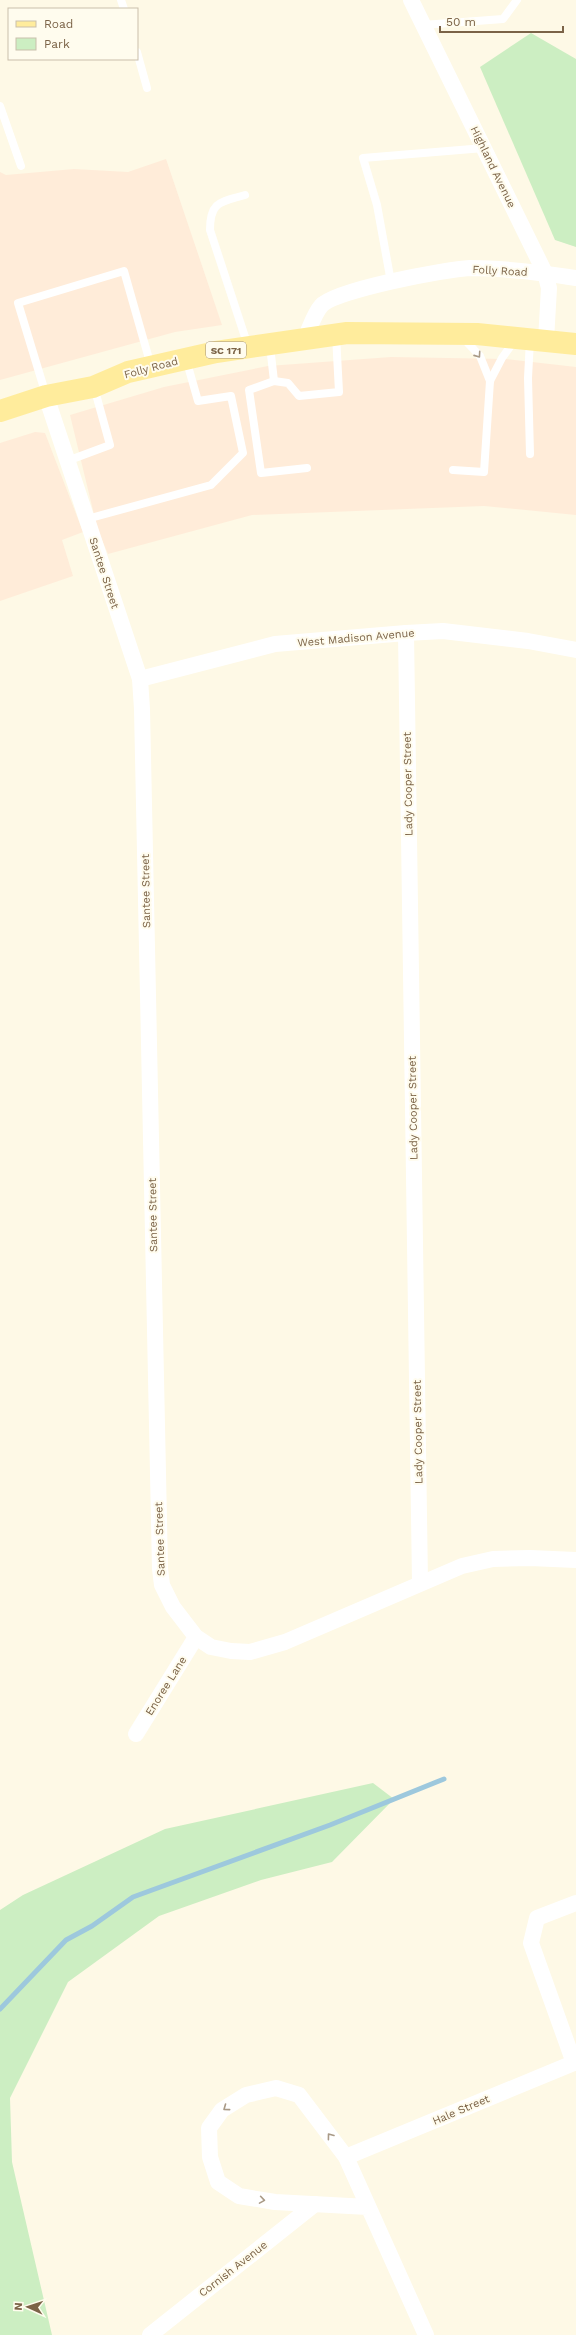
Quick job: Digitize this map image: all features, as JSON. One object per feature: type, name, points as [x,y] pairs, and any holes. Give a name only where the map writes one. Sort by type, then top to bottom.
[{"type":"main road","name":"Folly Road","points":[[1,406],[93,387],[128,372],[186,359],[248,346],[336,334],[398,332],[459,334],[576,344]]},
{"type":"street","name":"Highland Avenue","points":[[410,0],[545,273],[549,288],[546,309],[531,339]]},
{"type":"street","name":"Folly Road","points":[[305,338],[322,305],[335,296],[391,282],[469,268],[545,273],[576,278]]},
{"type":"street","name":"Santee Street","points":[[46,396],[140,679],[142,709],[160,1569],[162,1585],[173,1607],[196,1637],[211,1647],[231,1651],[250,1652],[285,1642],[420,1582],[462,1566],[493,1559],[530,1558],[576,1560]]},
{"type":"street","name":"West Madison Avenue","points":[[140,679],[275,644],[406,633],[443,631],[528,641],[576,650]]},
{"type":"street","name":"Lady Cooper Street","points":[[406,633],[420,1582]]},
{"type":"street","name":"Enoree Lane","points":[[136,1734],[196,1637]]},
{"type":"street","points":[[575,2062],[531,1943],[537,1918],[576,1903]]},
{"type":"street","name":"Hale Street","points":[[346,2157],[575,2062]]},
{"type":"street","points":[[368,2207],[275,2202],[240,2196],[218,2182],[210,2157],[209,2128],[222,2110],[246,2095],[276,2088],[299,2095],[346,2157],[426,2335]]},
{"type":"street","name":"Cornish Avenue","points":[[150,2335],[315,2204]]},
{"type":"lane","points":[[423,25],[504,19],[516,0]]},
{"type":"lane","points":[[138,55],[148,88]]},
{"type":"lane","points":[[0,106],[21,166]]},
{"type":"lane","points":[[391,282],[377,205],[364,158],[484,148]]},
{"type":"lane","points":[[245,195],[224,202],[213,208],[210,215],[210,230],[248,346]]},
{"type":"lane","points":[[46,396],[18,303],[124,271],[151,367]]},
{"type":"lane","points":[[307,468],[261,473],[249,390],[274,381],[288,383],[300,396],[339,392],[336,334]]},
{"type":"lane","points":[[459,334],[480,356],[490,381]]},
{"type":"lane","points":[[453,470],[484,472],[490,381],[502,358],[531,339]]},
{"type":"lane","points":[[530,454],[528,378],[531,339]]},
{"type":"lane","points":[[270,343],[274,381]]},
{"type":"lane","points":[[87,519],[211,485],[242,453],[230,396],[198,401],[186,359]]},
{"type":"lane","points":[[67,461],[110,445],[93,387]]},
{"type":"shaded area","points":[[166,159],[222,325],[175,332],[0,380],[0,172],[6,175],[74,169],[128,172]]},
{"type":"shaded area","points":[[391,357],[505,359],[576,367],[576,515],[484,506],[252,515],[108,554],[98,531],[70,415],[164,387],[268,366]]},
{"type":"shaded area","points":[[35,432],[45,433],[83,532],[62,540],[73,576],[0,601],[0,443]]},
{"type":"green space","points":[[531,33],[576,59],[576,247],[555,240],[480,67]]},
{"type":"green space","points":[[373,1783],[394,1799],[332,1862],[261,1880],[159,1916],[68,1982],[10,2098],[12,2162],[52,2335],[0,2335],[0,1910],[23,1895],[165,1829]]},
{"type":"waterway","points":[[0,2009],[66,1940],[92,1926],[133,1897],[330,1825],[444,1779]]}]
